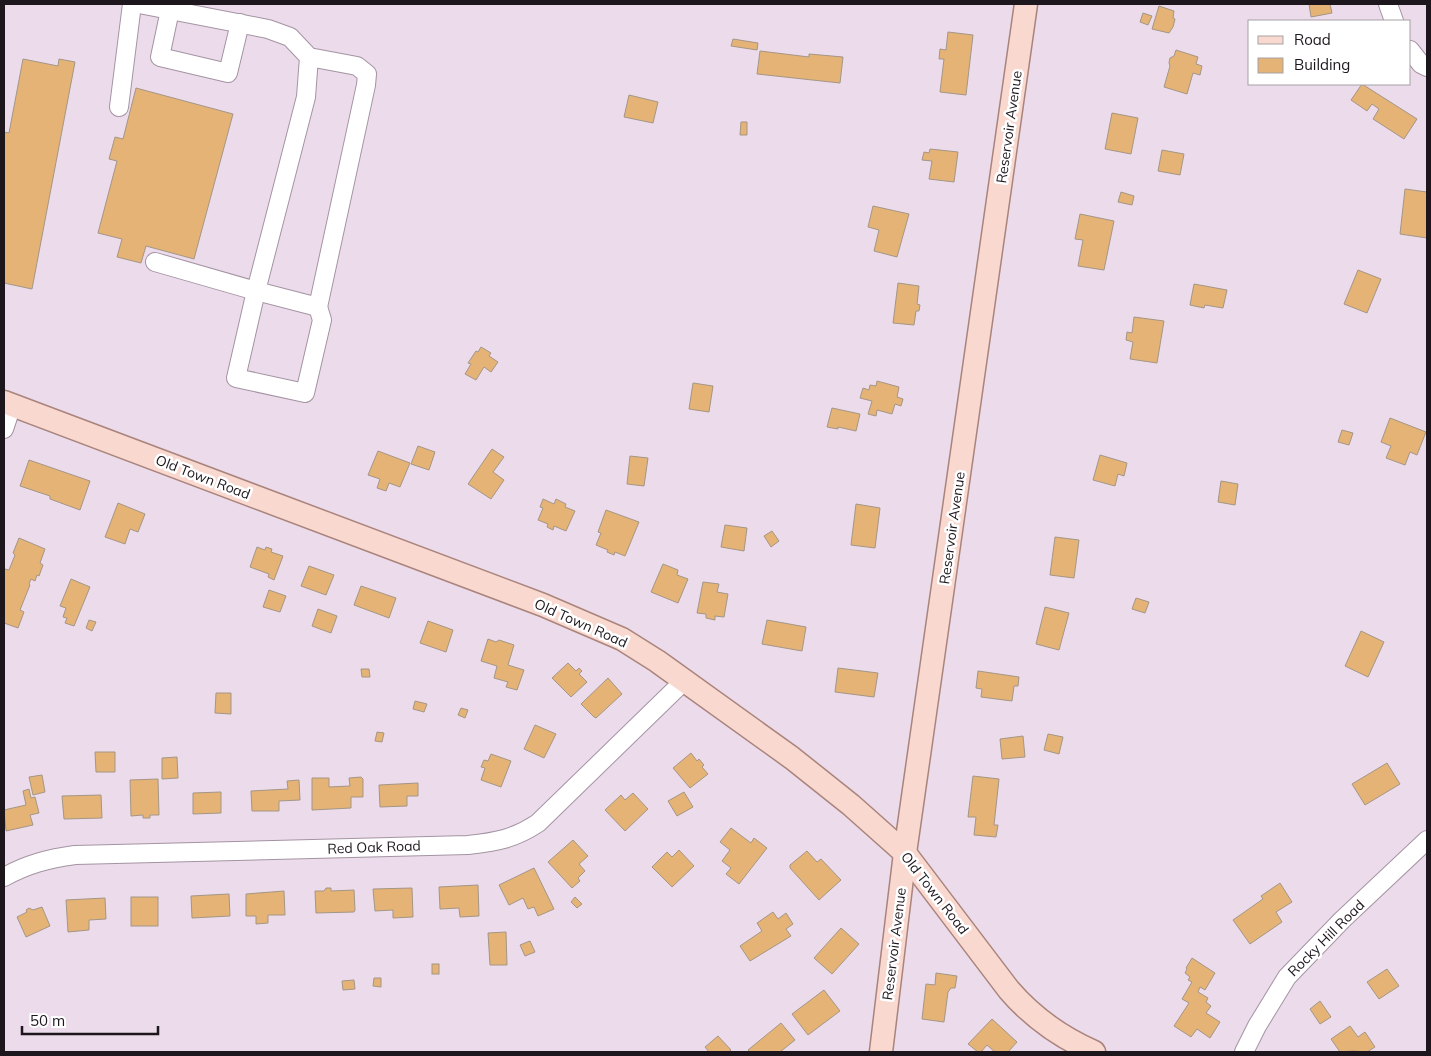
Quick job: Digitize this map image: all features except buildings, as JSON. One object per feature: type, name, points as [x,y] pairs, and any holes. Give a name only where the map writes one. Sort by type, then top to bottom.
[{"type":"main road","name":"Reservoir Avenue","points":[[881,1052],[905,853],[1026,4]]},
{"type":"main road","name":"Old Town Road","points":[[8,404],[542,605],[622,639],[685,680],[792,758],[851,805],[905,853],[1025,1009],[1059,1035],[1094,1052]]},
{"type":"street","points":[[119,107],[132,4]]},
{"type":"street","points":[[138,4],[268,29],[290,37],[309,57],[357,66],[367,74],[318,307],[322,320],[305,394],[236,378],[256,291],[306,97],[309,57]]},
{"type":"street","points":[[1388,4],[1394,20]]},
{"type":"street","points":[[170,10],[160,58],[228,73],[240,23]]},
{"type":"street","points":[[1411,51],[1421,64],[1427,67]]},
{"type":"street","points":[[155,262],[318,307]]},
{"type":"street","points":[[4,429],[8,404]]},
{"type":"street","name":"Red Oak Road","points":[[4,877],[22,867],[47,859],[75,856],[468,845],[497,842],[522,834],[538,823],[685,680]]},
{"type":"street","name":"Rocky Hill Road","points":[[1244,1052],[1257,1026],[1287,977],[1342,920],[1427,840]]}]
